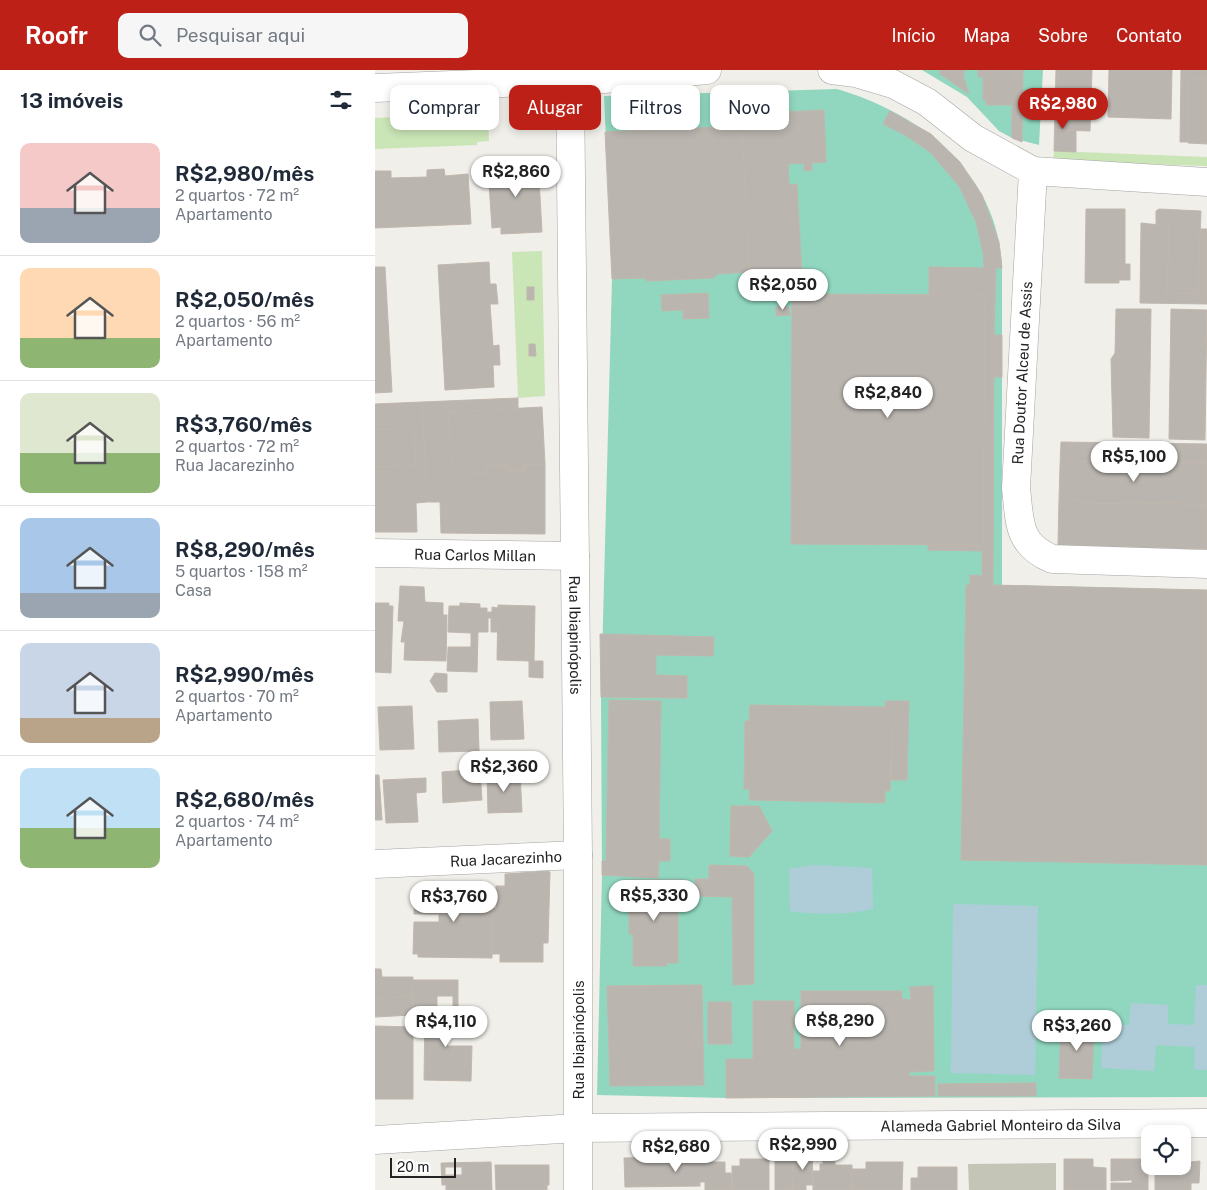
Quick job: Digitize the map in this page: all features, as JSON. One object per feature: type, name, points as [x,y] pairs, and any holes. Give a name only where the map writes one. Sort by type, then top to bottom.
[{"type":"street","points":[[375,88],[569,80],[707,70]]},
{"type":"street","points":[[832,70],[856,73],[893,84],[927,102],[973,138],[1033,171],[1207,182]]},
{"type":"street","name":"Rua Ibiapinópolis","points":[[569,80],[578,854],[578,1190]]},
{"type":"street","name":"Rua Doutor Alceu de Assis","points":[[1033,171],[1016,488],[1020,524],[1027,543],[1035,552],[1052,559],[1207,564]]},
{"type":"street","name":"Rua Carlos Millan","points":[[375,553],[575,556]]},
{"type":"street","name":"Rua Jacarezinho","points":[[375,864],[578,854]]},
{"type":"street","name":"Alameda Gabriel Monteiro da Silva","points":[[375,1140],[578,1128],[1207,1123]]},
{"type":"shaded area","points":[[1056,1163],[1056,1190],[969,1190],[968,1164]]},
{"type":"green space","points":[[922,70],[1043,70],[1039,145],[1012,138],[999,131],[967,97]]},
{"type":"green space","points":[[837,89],[868,100],[897,114],[925,131],[949,152],[970,176],[987,204],[997,234],[1002,268],[1002,585],[1207,590],[1207,1097],[726,1098],[597,1095],[602,875],[601,697],[612,279],[604,96],[611,96],[611,130],[700,130],[700,93],[710,93],[710,130],[789,130],[789,90]]},
{"type":"green space","points":[[390,117],[390,130],[489,130],[489,141],[477,142],[477,145],[375,149],[375,118]]},
{"type":"green space","points":[[1054,151],[1207,157],[1207,166],[1053,161]]},
{"type":"green space","points":[[542,251],[545,396],[518,398],[512,252]]},
{"type":"water","points":[[813,865],[872,868],[873,909],[831,914],[790,911],[789,869]]},
{"type":"water","points":[[953,904],[1038,906],[1035,1075],[951,1073]]},
{"type":"water","points":[[1196,985],[1207,985],[1207,1070],[1194,1069],[1195,1047],[1156,1045],[1154,1071],[1101,1068],[1103,1024],[1129,1025],[1131,1003],[1168,1005],[1168,1024],[1194,1025]]},
{"type":"building","points":[[940,70],[965,70],[963,75],[969,94],[940,74]]},
{"type":"building","points":[[978,70],[1023,70],[1022,142],[1012,138],[1012,105],[986,105],[986,100],[983,100],[983,77],[978,77]]},
{"type":"building","points":[[1056,70],[1059,70],[1057,130],[1076,131],[1076,152],[1054,151]]},
{"type":"building","points":[[1059,70],[1092,70],[1090,131],[1057,130]]},
{"type":"building","points":[[1109,70],[1172,70],[1171,119],[1108,117]]},
{"type":"building","points":[[1181,70],[1207,70],[1207,79],[1189,79],[1188,142],[1180,142]]},
{"type":"building","points":[[1189,79],[1207,79],[1207,144],[1188,143]]},
{"type":"building","points":[[824,110],[826,162],[812,163],[812,170],[804,171],[804,163],[788,164],[789,185],[797,184],[802,276],[763,278],[763,272],[749,272],[742,130],[789,130],[789,112]]},
{"type":"building","points":[[890,111],[931,134],[960,162],[982,195],[999,242],[1002,268],[996,268],[994,335],[1002,335],[1002,377],[994,377],[993,585],[1207,590],[1207,865],[961,860],[966,585],[970,585],[970,575],[982,576],[982,551],[928,550],[928,545],[983,545],[985,295],[929,295],[929,267],[984,268],[983,252],[976,222],[959,186],[930,152],[905,135],[883,124]]},
{"type":"building","points":[[710,127],[710,130],[742,130],[749,272],[717,274],[714,278],[647,281],[644,278],[612,279],[605,132],[700,130],[700,128]]},
{"type":"building","points":[[538,161],[542,232],[501,234],[501,227],[492,228],[488,169],[498,168],[498,163]]},
{"type":"building","points":[[444,169],[445,176],[468,174],[471,224],[375,228],[375,171],[391,171],[391,178],[427,177],[427,170]]},
{"type":"building","points":[[1086,209],[1125,209],[1125,264],[1130,264],[1130,280],[1119,280],[1119,283],[1085,283]]},
{"type":"building","points":[[1159,209],[1201,211],[1198,294],[1167,293],[1169,226],[1156,226],[1156,211]]},
{"type":"building","points":[[1141,223],[1169,226],[1167,293],[1198,294],[1200,229],[1207,229],[1207,304],[1140,303]]},
{"type":"building","points":[[489,262],[490,284],[496,284],[498,304],[490,304],[493,346],[499,345],[500,365],[493,365],[494,387],[445,390],[438,265]]},
{"type":"building","points":[[375,267],[385,267],[392,392],[375,393]]},
{"type":"building","points":[[527,287],[534,287],[534,300],[527,300]]},
{"type":"building","points":[[708,293],[709,318],[683,319],[683,310],[662,311],[661,295]]},
{"type":"building","points":[[792,294],[985,295],[983,545],[791,544]]},
{"type":"building","points":[[776,307],[789,307],[790,315],[776,316]]},
{"type":"building","points":[[1116,309],[1151,309],[1149,438],[1113,437],[1111,359],[1115,353]]},
{"type":"building","points":[[1171,309],[1207,310],[1205,440],[1169,439]]},
{"type":"building","points":[[529,344],[535,344],[536,356],[529,356]]},
{"type":"building","points":[[518,398],[518,409],[448,412],[452,468],[470,467],[470,473],[486,472],[486,466],[508,465],[508,471],[525,470],[524,465],[545,464],[545,534],[441,533],[440,502],[427,502],[422,402]]},
{"type":"building","points":[[422,402],[427,502],[416,503],[417,532],[375,532],[375,467],[416,465],[414,428],[375,430],[375,404]]},
{"type":"building","points":[[542,407],[545,464],[524,465],[525,470],[508,471],[508,465],[486,466],[486,472],[470,473],[470,467],[452,468],[448,412]]},
{"type":"building","points":[[414,428],[416,465],[375,467],[375,430]]},
{"type":"building","points":[[1061,442],[1207,444],[1207,463],[1168,463],[1168,469],[1153,468],[1150,462],[1069,461],[1069,466],[1060,466]]},
{"type":"building","points":[[1069,461],[1150,462],[1153,468],[1168,469],[1168,463],[1207,463],[1207,506],[1184,505],[1184,503],[1083,504],[1083,501],[1059,500],[1060,466],[1069,466]]},
{"type":"building","points":[[1059,500],[1083,501],[1083,504],[1184,503],[1184,505],[1207,506],[1207,549],[1058,545]]},
{"type":"building","points":[[400,586],[424,587],[425,602],[443,603],[443,615],[447,615],[446,661],[404,660],[405,642],[401,642],[404,621],[398,621]]},
{"type":"building","points":[[375,603],[389,603],[389,606],[393,606],[391,673],[375,672]]},
{"type":"building","points":[[460,603],[480,604],[480,608],[487,608],[487,612],[492,612],[492,607],[498,608],[498,632],[491,632],[491,618],[488,618],[488,632],[478,632],[477,672],[447,671],[448,647],[471,647],[471,633],[448,632],[449,606],[460,606]]},
{"type":"building","points":[[498,605],[535,606],[534,661],[543,661],[543,678],[529,677],[529,661],[497,660]]},
{"type":"building","points":[[600,634],[714,637],[713,656],[656,655],[656,675],[687,676],[687,698],[601,697]]},
{"type":"building","points":[[435,673],[447,674],[447,692],[437,692],[430,681]]},
{"type":"building","points":[[609,700],[661,701],[659,839],[670,839],[670,861],[659,861],[658,878],[602,875],[602,861],[606,861]]},
{"type":"building","points":[[522,701],[524,739],[491,740],[490,702]]},
{"type":"building","points":[[885,701],[909,701],[907,780],[891,780],[892,723],[886,723]]},
{"type":"building","points":[[750,705],[887,707],[886,723],[892,723],[890,791],[885,791],[885,803],[749,800],[750,789],[744,789],[745,721],[749,721]]},
{"type":"building","points":[[412,706],[414,749],[380,750],[378,707]]},
{"type":"building","points":[[478,719],[479,751],[439,752],[438,721]]},
{"type":"building","points":[[480,769],[482,800],[443,803],[442,772]]},
{"type":"building","points":[[520,772],[522,812],[488,813],[487,773]]},
{"type":"building","points":[[375,775],[379,775],[382,820],[375,820]]},
{"type":"building","points":[[426,778],[426,792],[416,793],[418,822],[386,823],[383,780]]},
{"type":"building","points":[[731,806],[759,806],[772,831],[749,857],[730,856]]},
{"type":"building","points":[[709,865],[747,866],[754,874],[754,984],[733,985],[732,897],[695,896],[695,879],[709,879]]},
{"type":"building","points":[[550,872],[548,943],[543,943],[543,962],[500,962],[500,954],[492,954],[492,908],[496,908],[496,886],[505,886],[505,874]]},
{"type":"building","points":[[629,880],[685,880],[685,899],[674,899],[674,894],[655,894],[655,900],[664,900],[664,907],[678,907],[678,963],[666,963],[667,966],[633,966],[633,934],[629,934]]},
{"type":"building","points":[[415,889],[492,889],[492,958],[418,957],[418,954],[413,954],[414,922],[439,922],[439,914],[414,914]]},
{"type":"building","points":[[375,969],[381,969],[382,977],[413,977],[413,996],[375,999]]},
{"type":"building","points":[[413,980],[458,980],[458,1009],[453,1009],[453,996],[437,996],[437,1010],[413,1010]]},
{"type":"building","points":[[702,985],[704,1085],[610,1086],[607,986]]},
{"type":"building","points":[[933,986],[934,1071],[909,1072],[909,1076],[935,1076],[935,1096],[726,1098],[726,1059],[753,1059],[753,1001],[794,1001],[794,1049],[801,1049],[801,991],[902,991],[902,999],[911,1000],[910,987]]},
{"type":"building","points":[[413,996],[413,1015],[375,1017],[375,999]]},
{"type":"building","points":[[708,1002],[731,1002],[732,1044],[708,1044]]},
{"type":"building","points":[[425,1013],[470,1014],[470,1031],[447,1031],[447,1046],[472,1046],[471,1081],[424,1080]]},
{"type":"building","points":[[1061,1025],[1094,1026],[1092,1079],[1059,1078]]},
{"type":"building","points":[[375,1026],[413,1027],[413,1099],[375,1099]]},
{"type":"building","points":[[1036,1083],[1036,1096],[938,1096],[938,1084]]},
{"type":"building","points":[[802,1148],[812,1148],[813,1185],[806,1185],[806,1190],[792,1190],[792,1160],[802,1160]]},
{"type":"building","points":[[812,1148],[835,1148],[835,1165],[852,1165],[852,1190],[813,1190],[813,1171],[820,1171],[820,1164],[823,1164],[823,1158],[812,1158]]},
{"type":"building","points":[[706,1156],[706,1162],[725,1162],[725,1173],[731,1173],[732,1190],[705,1190],[705,1182],[700,1182],[700,1186],[625,1187],[624,1158]]},
{"type":"building","points":[[740,1159],[769,1159],[769,1190],[732,1190],[732,1166],[740,1166]]},
{"type":"building","points":[[1064,1159],[1093,1159],[1093,1167],[1106,1168],[1106,1190],[1064,1190]]},
{"type":"building","points":[[1111,1159],[1141,1159],[1141,1175],[1148,1175],[1148,1190],[1111,1190],[1111,1183],[1132,1183],[1132,1180],[1111,1181]]},
{"type":"building","points":[[775,1160],[792,1160],[792,1190],[775,1190]]},
{"type":"building","points":[[1200,1161],[1199,1183],[1191,1183],[1191,1190],[1155,1190],[1155,1175],[1191,1175],[1191,1162]]},
{"type":"building","points":[[491,1162],[492,1190],[446,1190],[446,1185],[442,1185],[441,1163]],"holes":[[[445,1167],[462,1167],[462,1175],[445,1175]]]},
{"type":"building","points":[[866,1162],[903,1162],[902,1190],[852,1190],[852,1169],[866,1169]]},
{"type":"building","points":[[495,1165],[549,1165],[549,1185],[547,1185],[547,1190],[496,1190]]},
{"type":"building","points":[[918,1167],[957,1167],[957,1190],[911,1190],[911,1178],[918,1178]]}]
